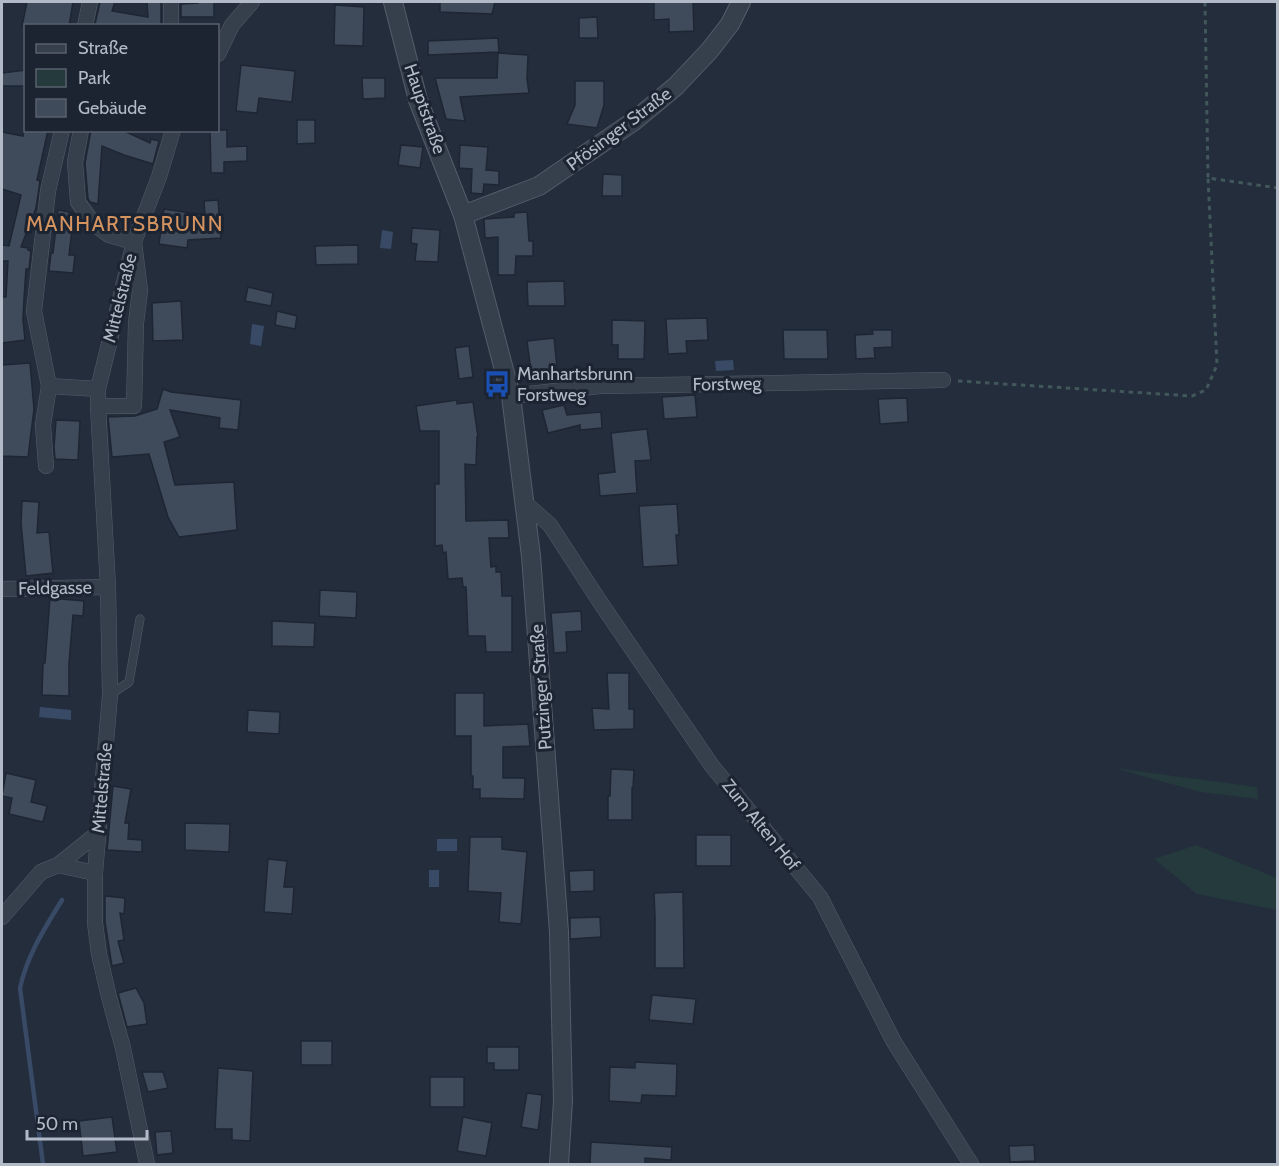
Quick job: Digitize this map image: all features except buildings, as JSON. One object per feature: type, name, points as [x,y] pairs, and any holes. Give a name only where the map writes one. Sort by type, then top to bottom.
[{"type":"street","points":[[85,24],[90,2]]},
{"type":"street","points":[[171,2],[171,24]]},
{"type":"street","points":[[219,52],[232,25],[252,2]]},
{"type":"street","name":"Hauptstraße","points":[[393,2],[418,100],[463,215]]},
{"type":"street","name":"Pfösinger Straße","points":[[463,215],[539,186],[634,121],[676,86],[710,50],[730,24],[741,2]]},
{"type":"street","points":[[46,466],[43,425],[49,386],[34,311],[48,191],[63,132]]},
{"type":"street","points":[[81,132],[75,162],[78,202],[93,223],[109,235],[134,242]]},
{"type":"street","name":"Mittelstraße","points":[[147,1164],[123,1048],[99,954],[95,923],[95,873],[110,695],[108,587],[98,389],[134,242],[159,177],[172,132]]},
{"type":"street","name":"Putzinger Straße","points":[[463,215],[511,396],[531,556],[559,932],[563,1101],[559,1164]]},
{"type":"street","name":"Mittelstraße","points":[[98,406],[134,406],[136,323],[140,291],[134,242]]},
{"type":"street","name":"Forstweg","points":[[511,396],[600,386],[943,380]]},
{"type":"street","points":[[49,386],[98,389]]},
{"type":"street","name":"Zum Alten Hof","points":[[525,503],[550,525],[600,603],[712,766],[820,897],[894,1042],[971,1164]]},
{"type":"street","name":"Feldgasse","points":[[2,589],[108,587]]},
{"type":"street","points":[[2,917],[41,872],[58,865],[98,832]]},
{"type":"street","points":[[58,865],[95,873]]},
{"type":"lane","points":[[110,695],[129,682],[140,619]]},
{"type":"path","points":[[943,380],[1192,396],[1206,390],[1217,365],[1208,178],[1205,2]]},
{"type":"path","points":[[1208,178],[1278,188]]},
{"type":"green space","points":[[1114,768],[1257,787],[1258,799],[1200,792]]},
{"type":"green space","points":[[1196,845],[1277,878],[1277,910],[1197,894],[1154,859]]},
{"type":"water","points":[[382,230],[393,232],[391,249],[380,248]]},
{"type":"water","points":[[252,324],[264,326],[261,346],[250,344]]},
{"type":"water","points":[[733,360],[734,370],[716,371],[715,361]]},
{"type":"water","points":[[40,707],[71,710],[71,720],[39,717]]},
{"type":"water","points":[[437,839],[457,839],[457,851],[437,851]]},
{"type":"water","points":[[429,870],[439,870],[439,887],[429,887]]},
{"type":"waterway","points":[[43,1164],[20,988],[32,953],[62,900]]},
{"type":"place","name":"Manhartsbrunn Forstweg","points":[[497,384]]},
{"type":"district","name":"MANHARTSBRUNN","points":[[125,223]]}]
